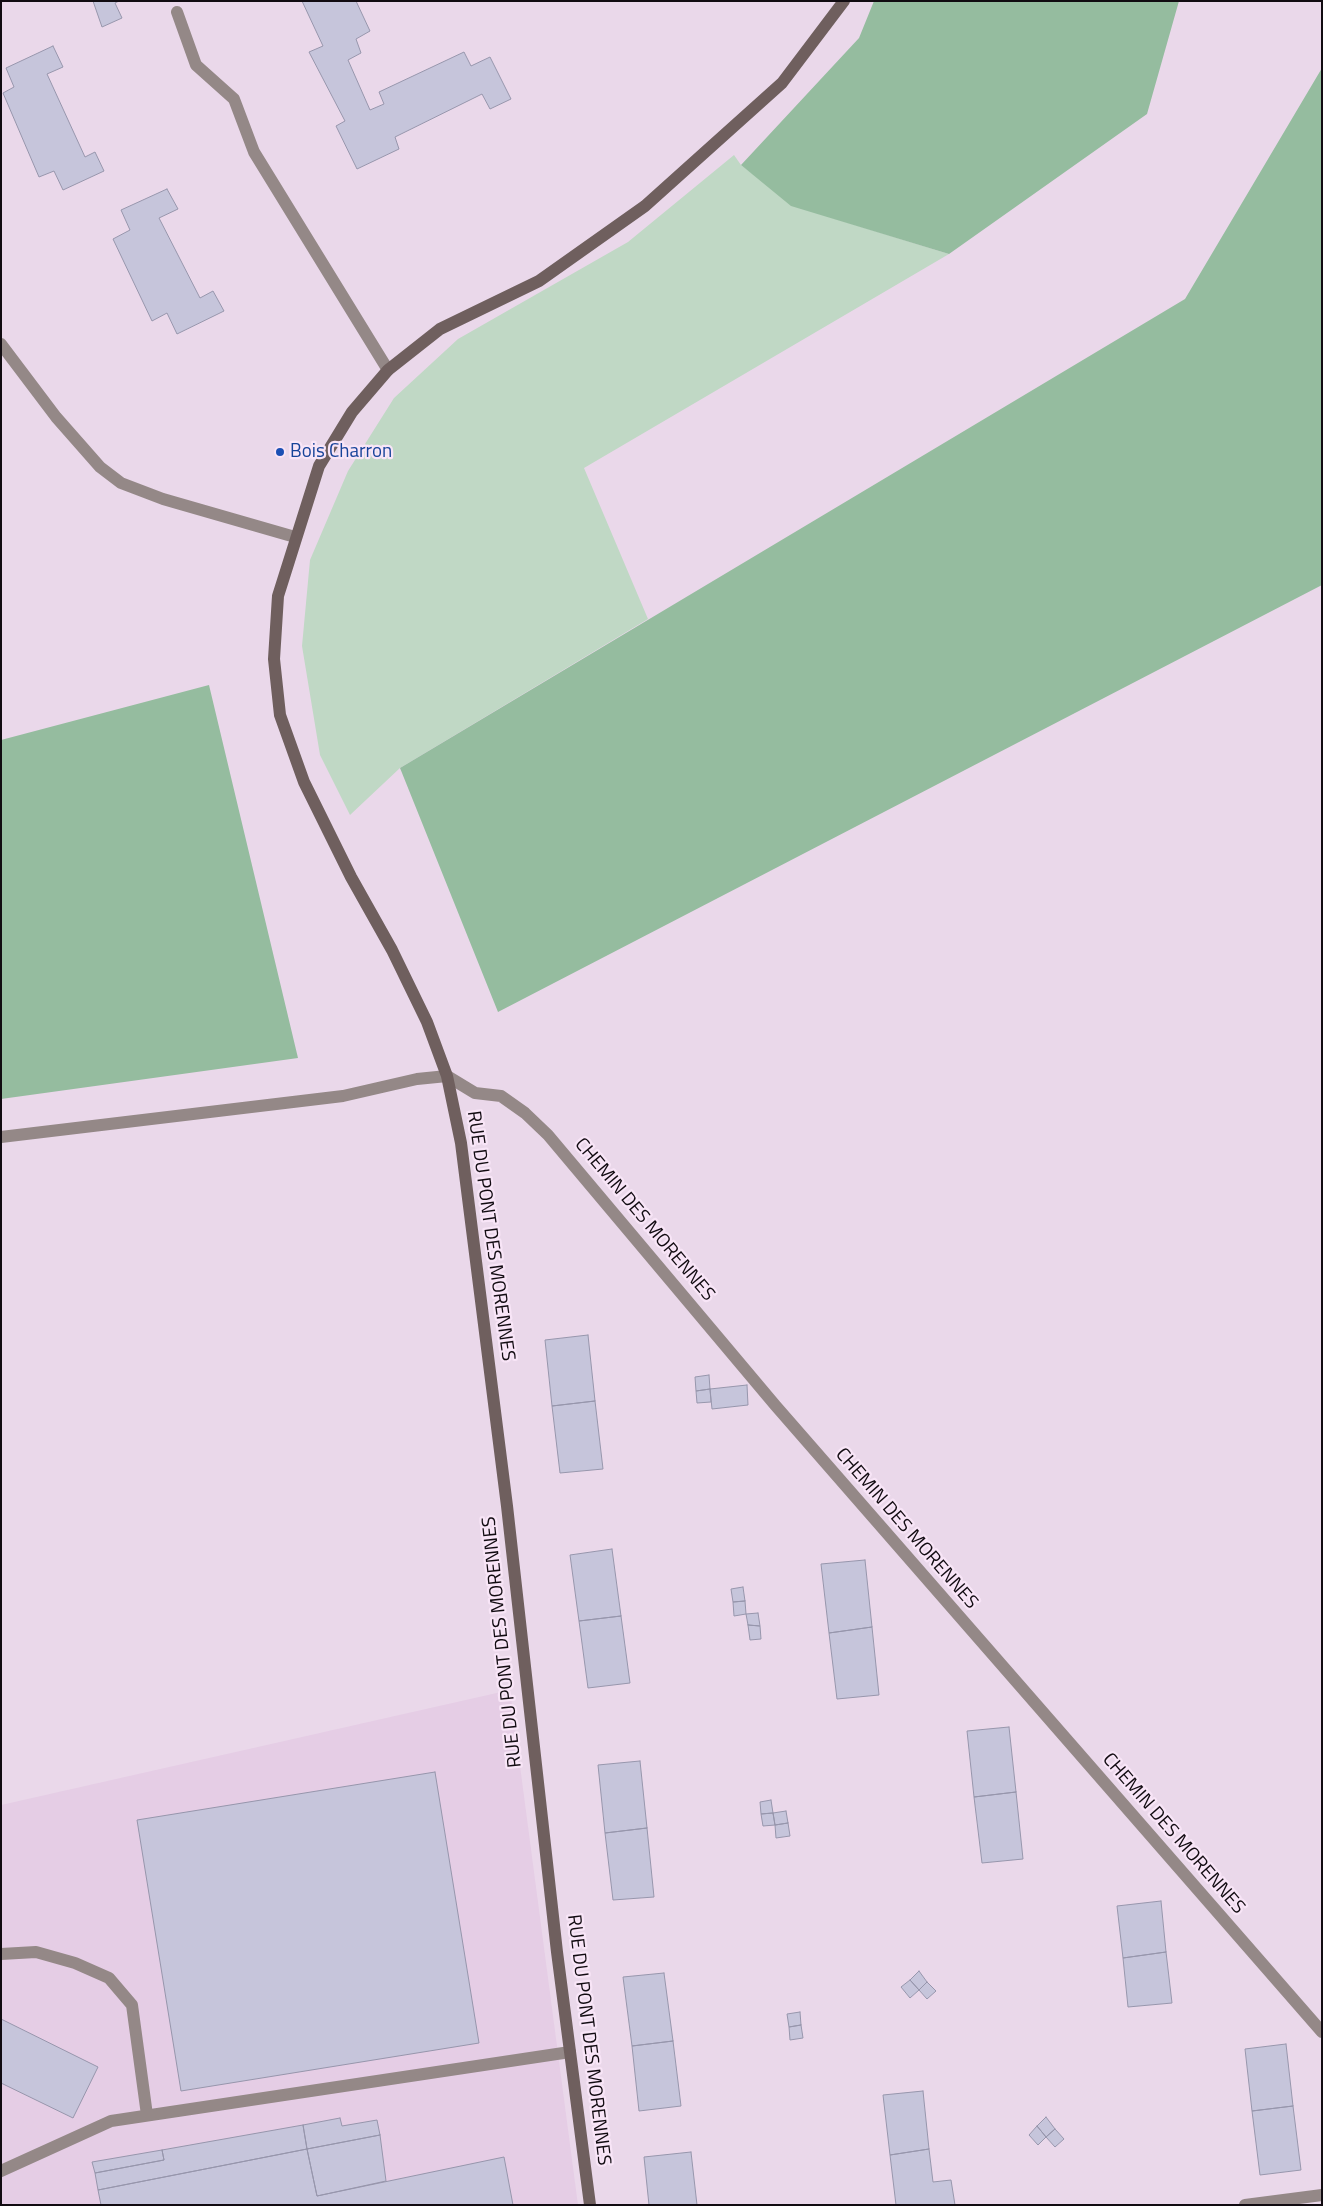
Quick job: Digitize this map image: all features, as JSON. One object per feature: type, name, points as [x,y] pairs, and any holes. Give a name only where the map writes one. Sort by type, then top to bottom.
[{"type":"street","name":"RUE DU PONT DES MORENNES","points":[[590,2205],[570,2052],[507,1506],[464,1163],[447,1076],[427,1022],[392,950],[351,877],[304,782],[280,715],[274,659],[278,596],[295,537],[319,466],[352,412],[388,370],[440,329],[539,281],[645,206],[782,83],[844,1]]},
{"type":"street","points":[[177,12],[196,66],[234,99],[254,152],[388,370]]},
{"type":"street","points":[[1,344],[56,418],[100,467],[120,483],[164,499],[295,537]]},
{"type":"street","points":[[1,1138],[343,1096],[417,1079],[447,1076]]},
{"type":"street","name":"CHEMIN DES MORENNES","points":[[447,1076],[475,1093],[501,1096],[525,1113],[548,1135],[800,1435],[1322,2032]]},
{"type":"street","points":[[1,1954],[36,1952],[75,1963],[109,1978],[132,2005],[147,2116]]},
{"type":"street","points":[[1,2171],[111,2121],[570,2052]]},
{"type":"street","points":[[1245,2205],[1322,2195]]},
{"type":"shaded area","points":[[510,1690],[578,2205],[1,2205],[1,1805]]},
{"type":"green space","points":[[874,1],[1179,1],[1147,114],[949,254],[791,206],[741,165],[859,38]]},
{"type":"green space","points":[[1322,68],[1322,585],[498,1012],[400,768],[1185,299]]},
{"type":"green space","points":[[734,155],[741,165],[797,207],[949,254],[584,468],[648,619],[400,768],[350,815],[320,755],[302,646],[310,560],[348,471],[394,398],[458,339],[628,242]]},
{"type":"green space","points":[[209,685],[298,1058],[1,1099],[1,740]]},
{"type":"building","points":[[93,1],[119,1],[115,3],[122,18],[102,27]]},
{"type":"building","points":[[302,1],[356,1],[370,31],[356,39],[361,53],[348,60],[370,110],[384,104],[379,92],[464,52],[471,66],[490,57],[511,99],[490,109],[482,94],[395,137],[399,149],[357,169],[336,126],[345,121],[309,52],[323,46]]},
{"type":"building","points":[[53,46],[63,67],[47,74],[85,157],[95,152],[104,171],[63,190],[54,171],[39,177],[3,93],[14,87],[6,68]]},
{"type":"building","points":[[167,189],[178,209],[159,218],[200,298],[213,291],[224,311],[177,334],[167,313],[152,321],[113,239],[130,230],[121,210]]},
{"type":"building","points":[[588,1335],[595,1401],[552,1406],[545,1340]]},
{"type":"building","points":[[709,1375],[710,1389],[696,1391],[695,1377]]},
{"type":"building","points":[[747,1385],[748,1405],[712,1409],[710,1389]]},
{"type":"building","points":[[710,1389],[711,1402],[697,1403],[696,1391]]},
{"type":"building","points":[[595,1401],[603,1469],[560,1473],[552,1406]]},
{"type":"building","points":[[612,1549],[621,1616],[579,1621],[570,1555]]},
{"type":"building","points":[[865,1560],[872,1627],[829,1633],[821,1564]]},
{"type":"building","points":[[743,1587],[745,1601],[733,1602],[731,1589]]},
{"type":"building","points":[[745,1601],[746,1614],[734,1616],[733,1602]]},
{"type":"building","points":[[758,1613],[760,1626],[748,1625],[746,1614]]},
{"type":"building","points":[[621,1616],[630,1683],[588,1688],[579,1621]]},
{"type":"building","points":[[748,1625],[760,1626],[761,1639],[750,1640]]},
{"type":"building","points":[[872,1627],[879,1695],[837,1699],[829,1633]]},
{"type":"building","points":[[1009,1727],[1016,1792],[974,1797],[967,1731]]},
{"type":"building","points":[[640,1761],[647,1828],[605,1833],[598,1765]]},
{"type":"building","points":[[435,1772],[479,2043],[181,2091],[137,1820]]},
{"type":"building","points":[[1016,1792],[1023,1859],[982,1863],[974,1797]]},
{"type":"building","points":[[771,1800],[773,1813],[761,1814],[760,1802]]},
{"type":"building","points":[[786,1811],[788,1823],[775,1825],[773,1813]]},
{"type":"building","points":[[773,1813],[775,1825],[763,1826],[761,1814]]},
{"type":"building","points":[[788,1823],[790,1836],[776,1838],[775,1825]]},
{"type":"building","points":[[647,1828],[654,1897],[613,1900],[605,1833]]},
{"type":"building","points":[[1161,1901],[1166,1952],[1123,1958],[1117,1906]]},
{"type":"building","points":[[1166,1952],[1172,2003],[1128,2007],[1123,1958]]},
{"type":"building","points":[[919,1971],[927,1982],[919,1990],[910,1980]]},
{"type":"building","points":[[664,1973],[673,2041],[632,2046],[623,1977]]},
{"type":"building","points":[[910,1980],[919,1990],[910,1998],[901,1987]]},
{"type":"building","points":[[927,1982],[936,1991],[927,1999],[919,1990]]},
{"type":"building","points":[[800,2012],[801,2025],[789,2027],[787,2014]]},
{"type":"building","points":[[1,2019],[98,2067],[73,2118],[1,2083]]},
{"type":"building","points":[[801,2025],[803,2038],[790,2040],[789,2027]]},
{"type":"building","points":[[673,2041],[681,2106],[639,2111],[632,2046]]},
{"type":"building","points":[[1286,2044],[1293,2106],[1252,2111],[1245,2049]]},
{"type":"building","points":[[923,2091],[929,2149],[890,2155],[883,2095]]},
{"type":"building","points":[[1293,2106],[1301,2170],[1260,2175],[1252,2111]]},
{"type":"building","points":[[1046,2117],[1055,2129],[1046,2137],[1037,2126]]},
{"type":"building","points":[[340,2118],[342,2126],[377,2120],[380,2135],[307,2149],[303,2125]]},
{"type":"building","points":[[303,2125],[307,2149],[98,2190],[95,2173],[164,2160],[162,2150]]},
{"type":"building","points":[[1037,2126],[1046,2137],[1038,2145],[1029,2135]]},
{"type":"building","points":[[1055,2129],[1064,2139],[1055,2147],[1046,2137]]},
{"type":"building","points":[[380,2135],[386,2181],[317,2196],[307,2149]]},
{"type":"building","points":[[307,2149],[317,2196],[504,2157],[513,2205],[101,2205],[98,2190]]},
{"type":"building","points":[[929,2149],[933,2182],[951,2180],[955,2205],[896,2205],[890,2155]]},
{"type":"building","points":[[162,2150],[164,2160],[95,2173],[92,2162]]},
{"type":"building","points":[[691,2152],[697,2205],[649,2205],[644,2157]]},
{"type":"place","name":"Bois Charron","points":[[280,452]]}]
